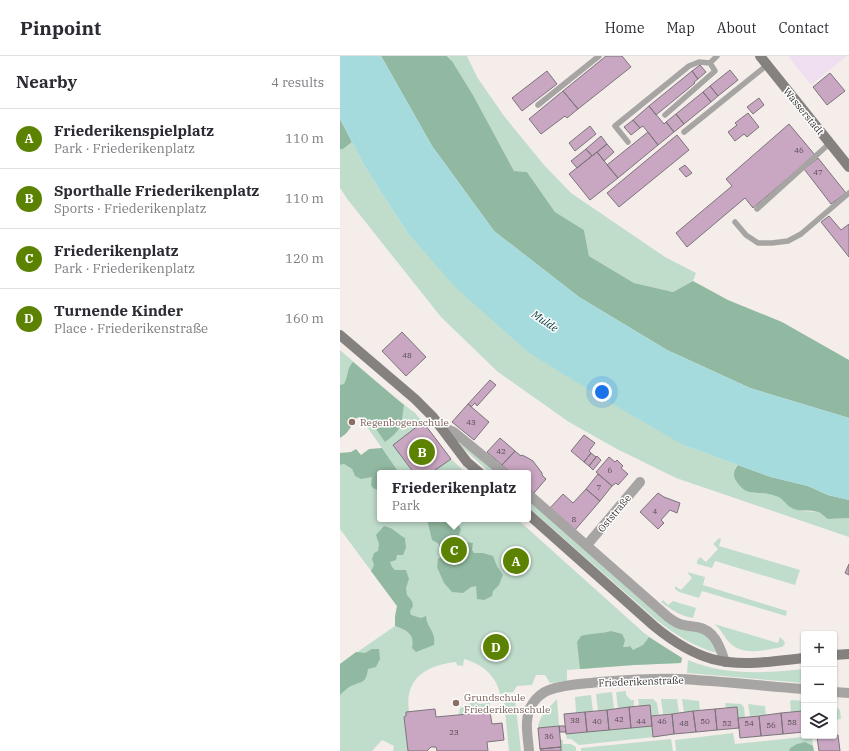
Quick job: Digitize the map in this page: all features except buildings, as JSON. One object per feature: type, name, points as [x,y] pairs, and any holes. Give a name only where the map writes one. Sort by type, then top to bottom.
[{"type":"main road","name":"Wasserstadt","points":[[760,56],[849,167]]},
{"type":"main road","points":[[340,335],[415,399],[440,426],[467,462],[476,470]]},
{"type":"main road","points":[[531,517],[664,634],[690,650],[725,662],[754,663],[801,658]]},
{"type":"main road","points":[[837,655],[849,654]]},
{"type":"street","points":[[440,426],[454,432],[500,470]]},
{"type":"street","name":"Oststraße","points":[[587,545],[640,482]]},
{"type":"street","points":[[531,497],[674,621],[685,626],[702,628],[710,632],[716,640],[725,662]]},
{"type":"street","name":"Friederikenstraße","points":[[529,751],[527,727],[528,712],[533,703],[548,690],[578,684],[633,680],[679,679],[801,689]]},
{"type":"street","points":[[837,692],[849,693]]},
{"type":"lane","points":[[538,105],[599,56]]},
{"type":"lane","points":[[710,63],[717,56]]},
{"type":"lane","points":[[628,142],[615,126],[689,66],[699,62],[710,63]]},
{"type":"lane","points":[[665,115],[715,71],[710,63]]},
{"type":"lane","points":[[684,132],[767,65]]},
{"type":"lane","points":[[758,209],[830,143]]},
{"type":"lane","points":[[735,222],[746,236],[758,243],[788,241],[801,234],[849,193]]},
{"type":"shaded area","points":[[788,56],[847,56],[811,85]]},
{"type":"green space","points":[[381,56],[447,56],[452,61],[473,95],[514,171],[527,172],[555,212],[584,230],[589,256],[634,283],[673,292],[693,281],[728,300],[782,322],[849,360],[849,418],[750,388],[667,350],[579,297],[494,231],[432,146]]},
{"type":"green space","points":[[448,56],[467,56],[477,77],[504,116],[544,165],[571,193],[665,257],[696,273],[693,281],[673,292],[634,283],[589,256],[584,230],[555,212],[527,172],[514,171],[473,95]]},
{"type":"green space","points":[[340,119],[352,142],[343,149],[340,149]]},
{"type":"green space","points":[[352,142],[365,167],[407,232],[683,445],[738,465],[735,468],[753,493],[773,494],[783,499],[790,507],[802,511],[818,512],[828,519],[849,518],[849,537],[676,478],[617,449],[569,422],[498,372],[441,317],[340,188],[340,149],[343,149]]},
{"type":"green space","points":[[340,350],[394,397],[415,413],[451,459],[463,470],[377,470],[377,522],[520,522],[643,632],[660,645],[682,658],[681,663],[567,670],[567,681],[550,683],[545,675],[536,675],[532,685],[517,686],[513,692],[500,694],[492,676],[482,667],[471,661],[464,659],[463,666],[457,665],[456,662],[436,666],[420,675],[410,690],[408,700],[409,711],[406,712],[406,716],[404,717],[408,751],[393,751],[394,746],[382,740],[372,751],[340,751],[340,664],[395,626],[397,606],[340,529],[340,465],[344,464],[352,469],[355,476],[387,455],[340,389]]},
{"type":"green space","points":[[353,362],[404,405],[398,430],[385,442],[374,426],[365,424],[360,417],[354,419],[349,430],[340,438],[340,385],[344,384],[349,368]]},
{"type":"green space","points":[[459,443],[496,470],[487,470]]},
{"type":"green space","points":[[382,448],[397,470],[377,470],[377,490],[371,485],[372,477],[361,479],[355,476],[352,469],[344,464],[340,465],[340,453],[351,452],[356,449],[361,455],[369,449]]},
{"type":"green space","points":[[738,465],[771,477],[808,486],[828,495],[849,500],[849,518],[828,519],[818,512],[793,509],[777,496],[748,492],[739,485],[734,477],[735,470]]},
{"type":"green space","points":[[531,501],[670,623],[702,633],[711,638],[717,653],[684,639],[653,617],[531,510]]},
{"type":"green space","points":[[428,522],[458,523],[461,530],[458,537],[460,541],[473,543],[472,550],[474,553],[483,553],[493,556],[503,575],[499,585],[493,591],[492,596],[484,600],[477,599],[476,586],[471,587],[463,593],[452,592],[444,583],[437,567],[438,559],[443,555],[439,552],[439,544],[432,540]]},
{"type":"green space","points":[[384,526],[393,529],[405,538],[406,548],[403,555],[397,555],[396,560],[390,562],[395,570],[406,570],[409,579],[406,588],[407,595],[412,601],[413,606],[410,611],[411,615],[421,618],[426,616],[434,636],[434,645],[416,652],[412,648],[413,643],[409,633],[395,626],[397,606],[371,571],[374,565],[372,559],[374,553],[378,551],[379,544],[376,535]]},
{"type":"green space","points":[[719,538],[721,539],[719,546],[800,570],[795,585],[715,561],[712,568],[697,564],[700,557],[706,562],[718,549],[713,544]]},
{"type":"green space","points":[[687,572],[705,577],[703,585],[787,611],[786,616],[702,591],[699,598],[679,592],[675,589],[675,586],[681,590],[692,578]]},
{"type":"green space","points":[[663,600],[668,605],[673,601],[696,608],[693,618],[684,616],[673,610],[661,602]]},
{"type":"green space","points":[[714,624],[778,643],[780,637],[785,644],[782,647],[761,651],[746,651],[733,646]]},
{"type":"green space","points":[[611,631],[622,634],[625,640],[623,647],[630,646],[633,650],[643,645],[649,637],[682,658],[681,663],[580,669],[577,642],[581,636]]},
{"type":"green space","points":[[372,649],[379,649],[380,659],[376,667],[368,669],[365,680],[345,690],[340,695],[340,664],[356,652],[365,653]]},
{"type":"green space","points":[[688,660],[716,669],[731,671],[774,672],[801,669],[801,683],[687,673]]},
{"type":"green space","points":[[626,691],[626,695],[631,700],[634,700],[634,707],[618,709],[616,692]]},
{"type":"green space","points":[[612,692],[614,709],[598,711],[596,694]]},
{"type":"green space","points":[[591,695],[593,711],[576,713],[575,697]]},
{"type":"green space","points":[[557,699],[559,726],[538,728],[542,716]]},
{"type":"green space","points":[[638,699],[653,699],[657,703],[659,715],[651,716],[650,705],[639,706]]},
{"type":"green space","points":[[661,699],[677,699],[679,713],[663,714]]},
{"type":"green space","points":[[682,699],[699,701],[700,711],[684,712]]},
{"type":"green space","points":[[515,700],[521,751],[509,751],[504,701]]},
{"type":"green space","points":[[790,701],[801,701],[801,711],[791,712]]},
{"type":"green space","points":[[476,702],[479,704],[490,703],[490,712],[459,714],[460,708]]},
{"type":"green space","points":[[725,703],[741,704],[744,707],[745,717],[738,718],[726,708]]},
{"type":"green space","points":[[748,704],[765,706],[766,715],[750,716]]},
{"type":"green space","points":[[837,708],[840,710],[841,719],[837,720]]},
{"type":"green space","points":[[652,726],[654,737],[739,728],[579,745],[571,739],[567,739],[566,734]]},
{"type":"green space","points":[[733,733],[735,744],[801,737],[801,739],[812,739],[813,746],[804,743],[799,744],[790,748],[789,751],[676,751],[675,740]]},
{"type":"green space","points":[[671,739],[673,751],[581,751],[581,748]]},
{"type":"green space","points":[[560,740],[563,740],[563,744],[571,744],[576,747],[576,751],[561,751]]},
{"type":"green space","points":[[805,742],[813,746],[814,751],[789,751],[790,748],[797,744]]},
{"type":"water","name":"Mulde","points":[[340,56],[381,56],[432,146],[494,231],[579,297],[667,350],[750,388],[849,418],[849,500],[828,495],[808,486],[771,477],[683,445],[529,353],[456,288],[407,232],[365,167],[340,119]]},
{"type":"place","name":"Regenbogenschule","points":[[352,422]]},
{"type":"place","name":"Sporthalle Friederikenplatz","points":[[422,452]]},
{"type":"place","name":"Friederikenplatz","points":[[454,550]]},
{"type":"place","name":"Friederikenspielplatz","points":[[516,561]]},
{"type":"place","name":"Turnende Kinder","points":[[496,647]]},
{"type":"place","name":"Grundschule Friederikenschule","points":[[456,703]]}]
